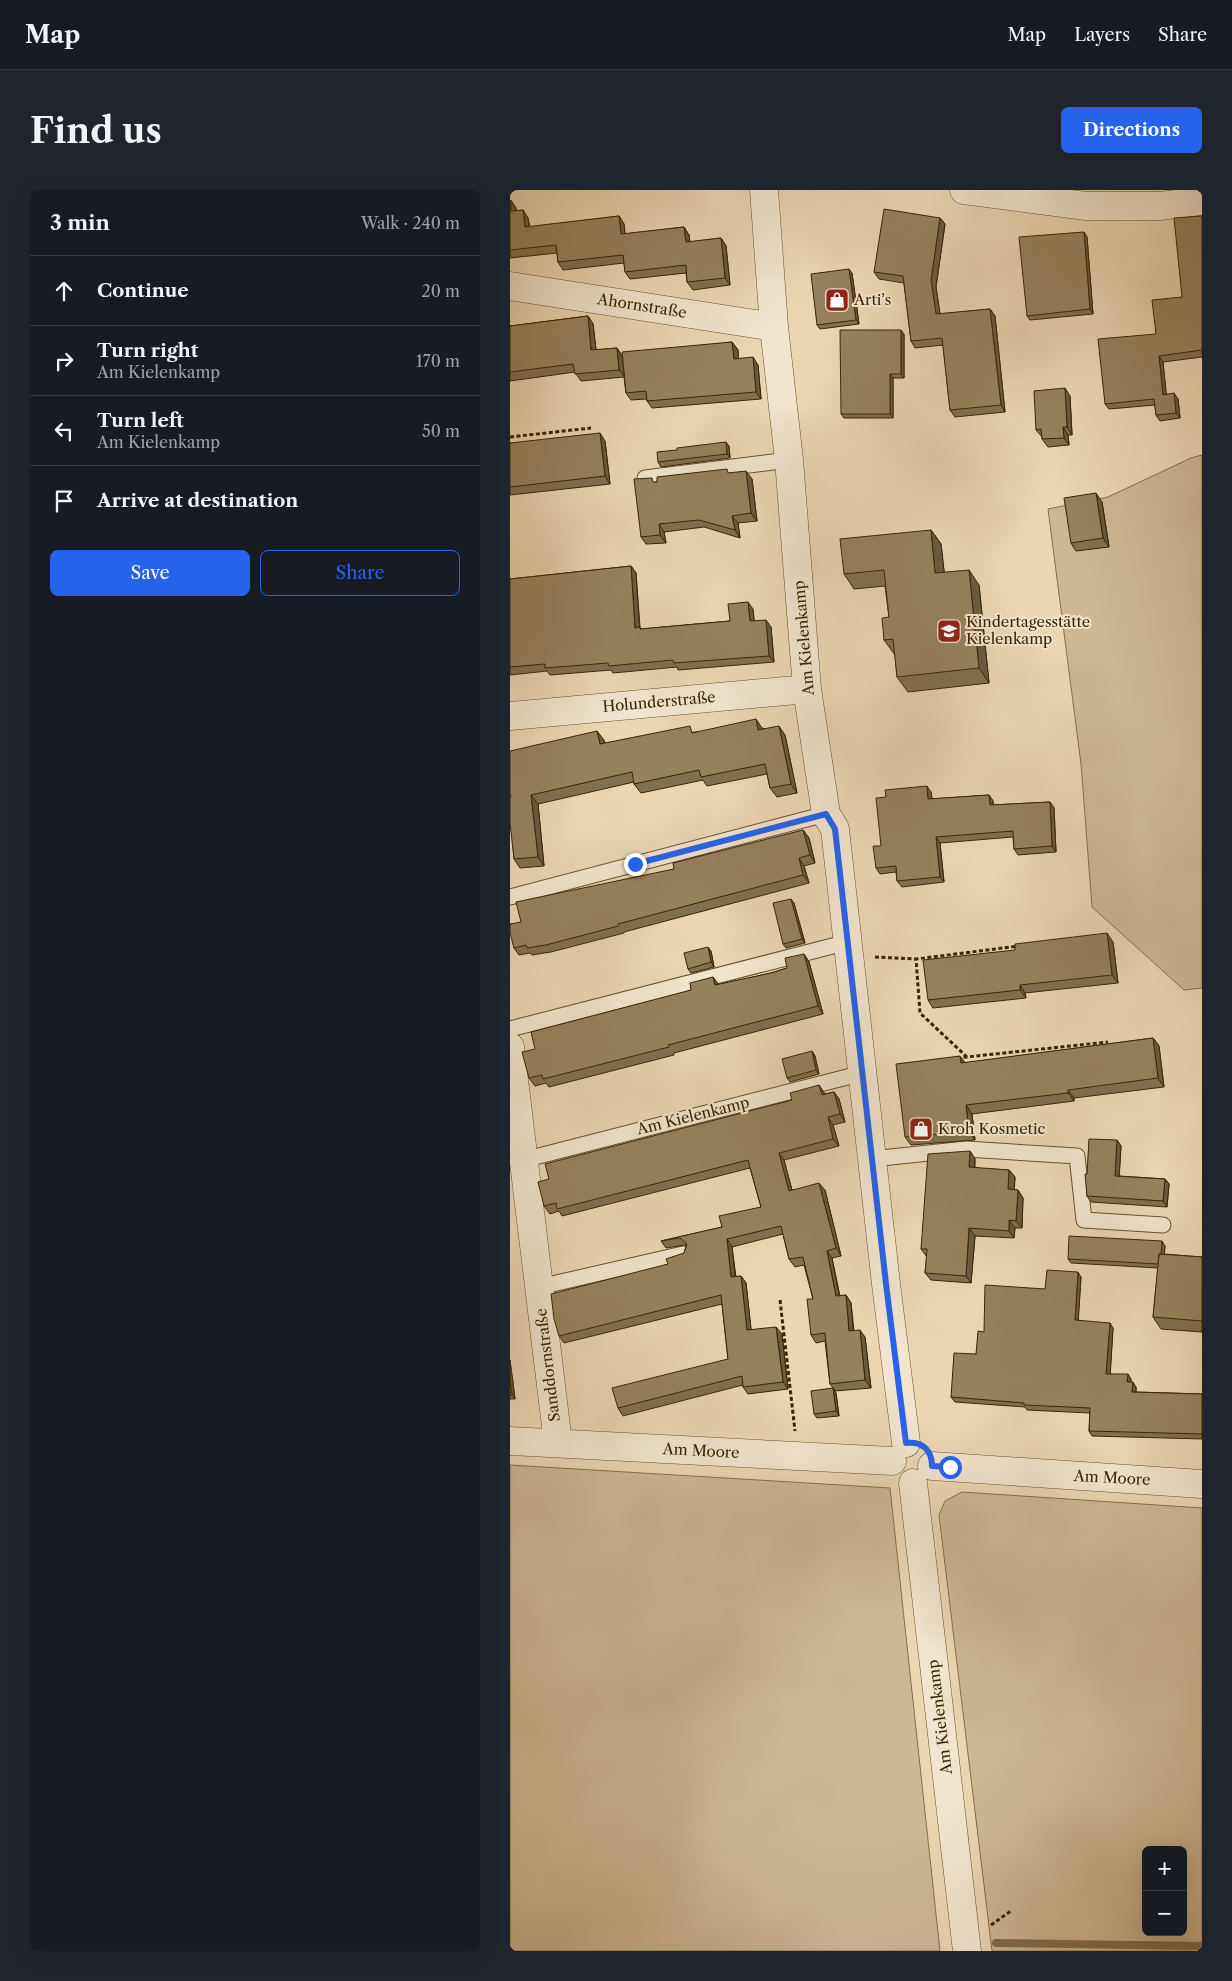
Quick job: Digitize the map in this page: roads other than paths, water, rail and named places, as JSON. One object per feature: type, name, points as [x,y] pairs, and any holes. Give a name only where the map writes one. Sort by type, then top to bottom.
[{"type":"street","name":"Am Kielenkamp","points":[[764,190],[774,327],[789,460],[807,688],[826,814],[835,829],[872,1160],[899,1452]]},
{"type":"street","points":[[964,190],[1086,206],[1159,206],[1202,201]]},
{"type":"street","name":"Ahornstraße","points":[[510,286],[774,327]]},
{"type":"street","name":"Holunderstraße","points":[[510,716],[807,688]]},
{"type":"street","name":"Sanddornstraße","points":[[510,1047],[558,1443]]},
{"type":"street","name":"Am Moore","points":[[510,1441],[798,1456],[899,1452]]},
{"type":"street","points":[[913,1442],[926,1448],[930,1453],[922,1474],[906,1482],[895,1474],[899,1452],[913,1442]]},
{"type":"street","name":"Am Kielenkamp","points":[[922,1474],[967,1951]]},
{"type":"street","name":"Am Moore","points":[[922,1474],[1202,1484]]},
{"type":"lane","points":[[645,478],[789,460]]},
{"type":"lane","points":[[510,897],[826,814]]},
{"type":"lane","points":[[510,1028],[849,948]]},
{"type":"lane","name":"Am Kielenkamp","points":[[523,1160],[863,1073]]},
{"type":"lane","points":[[872,1160],[966,1149],[1077,1156],[1084,1220],[1163,1225]]},
{"type":"lane","name":"Sanddornstraße","points":[[539,1287],[683,1254]]},
{"type":"waterway","points":[[996,1943],[1202,1946]]},
{"type":"place","name":"Arti’s","points":[[837,300]]},
{"type":"place","name":"Kindertagesstätte Kielenkamp","points":[[949,631]]},
{"type":"place","name":"Kroh Kosmetic","points":[[921,1129]]}]
